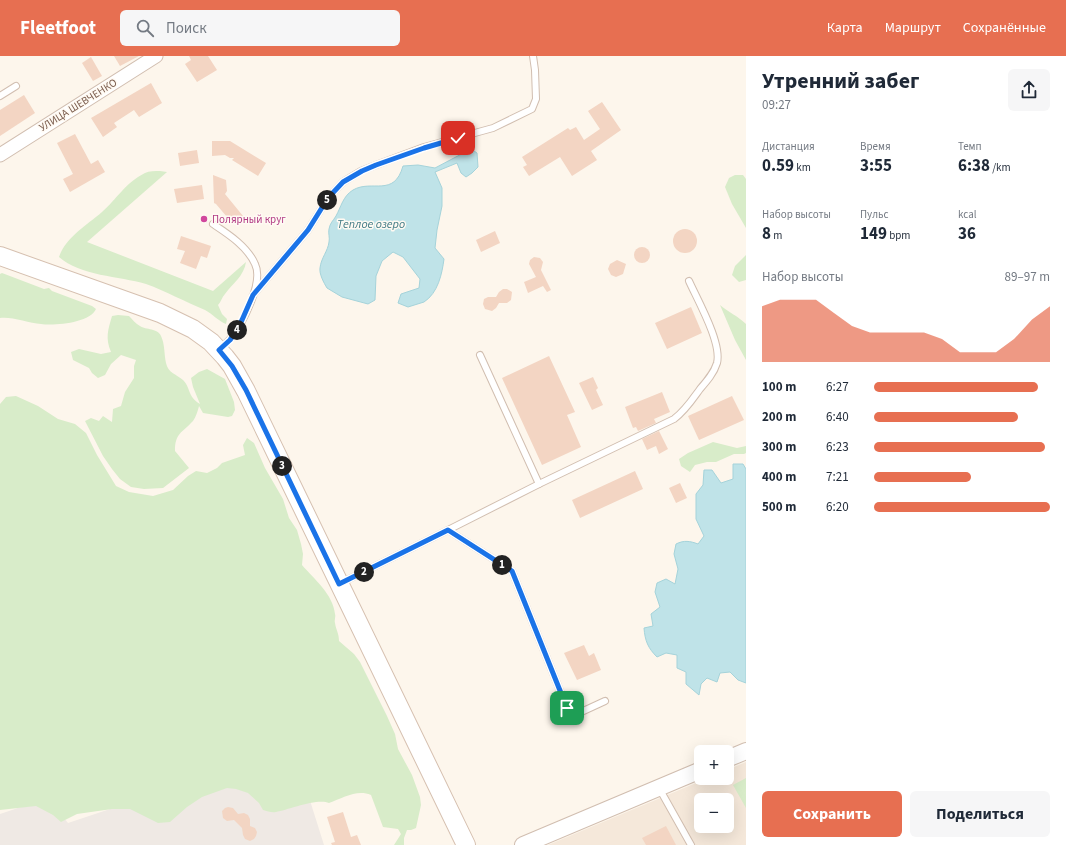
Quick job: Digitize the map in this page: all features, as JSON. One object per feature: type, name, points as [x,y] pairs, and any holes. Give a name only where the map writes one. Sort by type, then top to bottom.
[{"type":"main road","points":[[0,256],[160,313],[193,329],[219,350],[232,366],[246,390],[466,845]]},
{"type":"street","name":"УЛИЦА ШЕВЧЕНКО","points":[[0,155],[156,56]]},
{"type":"street","points":[[734,756],[746,751]]},
{"type":"street","points":[[523,845],[694,773]]},
{"type":"lane","points":[[253,295],[308,230],[328,198],[343,182],[376,165],[424,148],[493,128],[532,109],[536,99],[536,70],[533,56]]},
{"type":"lane","points":[[0,96],[16,86]]},
{"type":"lane","points":[[213,224],[244,248],[255,263],[257,270],[257,279],[253,295],[242,320],[230,340],[219,350]]},
{"type":"lane","points":[[339,584],[682,414],[714,371],[718,352],[715,339],[689,281]]},
{"type":"lane","points":[[480,355],[539,484]]},
{"type":"lane","points":[[448,530],[512,571],[567,708],[570,711],[579,713],[605,701]]},
{"type":"lane","points":[[659,788],[691,845]]},
{"type":"shaded area","points":[[244,752],[307,791],[324,845],[0,845],[0,814],[48,798],[68,823],[134,801]]},
{"type":"shaded area","points":[[746,762],[746,845],[548,845],[694,784],[734,785],[734,767]]},
{"type":"green space","points":[[147,172],[167,172],[87,242],[213,291],[246,262],[241,275],[224,295],[218,305],[222,314],[227,319],[226,324],[205,310],[146,284],[89,272],[68,263],[59,257],[62,250],[72,237],[102,212],[132,181]]},
{"type":"green space","points":[[735,175],[743,175],[746,179],[746,228],[732,204],[725,187],[729,178]]},
{"type":"green space","points":[[746,255],[746,280],[739,282],[732,275],[735,266]]},
{"type":"green space","points":[[2,273],[44,289],[49,288],[52,291],[92,306],[96,309],[87,318],[63,324],[41,324],[9,318],[0,318],[0,274]]},
{"type":"green space","points":[[720,305],[746,324],[746,360],[735,340]]},
{"type":"green space","points":[[112,316],[129,316],[140,326],[155,330],[159,333],[163,342],[167,366],[170,371],[183,380],[193,398],[200,404],[191,378],[199,372],[207,369],[225,379],[234,402],[235,410],[232,416],[228,417],[203,413],[199,406],[194,419],[180,434],[175,445],[175,451],[189,468],[163,488],[144,489],[131,487],[120,479],[103,456],[85,421],[91,418],[99,421],[103,416],[112,422],[113,409],[121,406],[125,392],[134,378],[134,366],[136,360],[121,355],[111,364],[105,375],[98,378],[89,368],[73,360],[71,352],[79,349],[101,354],[111,352],[108,342],[108,330]]},
{"type":"green space","points":[[16,396],[38,406],[58,419],[75,424],[86,433],[97,455],[116,486],[129,492],[153,496],[173,490],[188,476],[196,471],[207,473],[217,468],[222,463],[245,455],[243,445],[247,438],[254,443],[265,468],[283,499],[289,518],[297,530],[303,554],[302,565],[327,593],[331,600],[334,607],[339,641],[354,654],[360,662],[387,716],[395,734],[398,749],[412,775],[420,797],[421,805],[416,828],[407,830],[404,838],[404,845],[394,845],[401,834],[398,829],[383,827],[371,795],[366,793],[350,795],[329,803],[310,803],[273,812],[263,810],[259,803],[248,793],[227,788],[202,797],[187,807],[170,822],[158,823],[130,809],[112,809],[77,814],[61,822],[53,815],[36,806],[0,810],[0,404],[6,397]]},
{"type":"green space","points":[[713,442],[737,448],[746,446],[746,453],[734,454],[716,462],[707,462],[695,465],[690,472],[681,466],[679,459],[688,453]]},
{"type":"green space","points":[[746,778],[746,808],[733,785]]},
{"type":"water","name":"Теплое озеро","points":[[471,149],[477,153],[478,167],[466,177],[461,173],[457,163],[435,172],[442,188],[442,206],[435,248],[444,259],[438,283],[433,294],[429,298],[424,302],[408,307],[398,303],[401,294],[419,288],[420,279],[403,257],[393,252],[382,261],[376,276],[375,300],[368,304],[342,297],[327,288],[320,270],[328,245],[329,227],[345,198],[350,192],[360,187],[388,185],[394,182],[399,176],[403,166],[418,165],[435,168]]},
{"type":"water","points":[[733,464],[743,464],[746,469],[746,683],[738,680],[730,672],[720,673],[717,682],[707,678],[701,684],[699,695],[686,684],[686,672],[677,668],[677,655],[666,653],[657,657],[654,654],[645,637],[644,628],[653,626],[651,614],[660,607],[655,592],[657,583],[666,579],[675,584],[678,569],[674,554],[676,544],[687,541],[698,544],[704,536],[696,519],[696,494],[703,485],[704,470],[712,470],[721,483],[733,479]]},
{"type":"building","points":[[114,56],[139,56],[120,66]]},
{"type":"building","points":[[189,56],[208,56],[217,70],[197,82],[185,64],[191,60]]},
{"type":"building","points":[[91,57],[102,76],[93,81],[82,63]]},
{"type":"building","points":[[151,83],[162,103],[139,117],[134,110],[114,123],[117,127],[103,137],[91,118]]},
{"type":"building","points":[[24,95],[35,113],[0,136],[0,110]]},
{"type":"building","points":[[602,102],[621,130],[591,151],[597,160],[572,176],[560,157],[529,176],[523,167],[527,165],[522,157],[568,128],[570,130],[576,127],[584,140],[600,129],[588,111]]},
{"type":"building","points":[[75,134],[91,164],[98,160],[105,172],[70,192],[63,179],[73,174],[57,143]]},
{"type":"building","points":[[212,141],[230,141],[266,163],[258,176],[232,160],[234,158],[230,158],[225,155],[212,156]]},
{"type":"building","points":[[197,150],[199,163],[180,166],[178,153]]},
{"type":"building","points":[[213,175],[226,180],[227,191],[225,194],[243,216],[233,224],[214,203]]},
{"type":"building","points":[[202,185],[204,199],[177,203],[174,189]]},
{"type":"building","points":[[685,229],[693,233],[697,241],[693,249],[685,253],[677,249],[673,241],[677,233]]},
{"type":"building","points":[[495,231],[500,243],[481,252],[476,240]]},
{"type":"building","points":[[181,236],[211,246],[207,258],[201,256],[196,269],[180,263],[185,251],[177,249]]},
{"type":"building","points":[[639,247],[645,247],[650,252],[648,261],[645,263],[639,263],[634,258],[634,252]]},
{"type":"building","points":[[534,257],[540,258],[543,262],[541,270],[551,290],[547,292],[543,286],[528,293],[524,282],[536,277],[529,264],[530,260]]},
{"type":"building","points":[[617,260],[626,264],[623,274],[616,277],[611,275],[608,269],[610,264]]},
{"type":"building","points":[[503,289],[507,289],[512,292],[511,300],[507,303],[499,303],[492,311],[485,309],[483,304],[484,299],[488,297],[496,297]]},
{"type":"building","points":[[691,307],[702,333],[667,349],[655,323]]},
{"type":"building","points":[[549,356],[575,412],[567,415],[581,447],[542,465],[502,378]]},
{"type":"building","points":[[593,377],[598,388],[596,390],[603,405],[592,410],[579,383]]},
{"type":"building","points":[[662,392],[670,412],[654,419],[656,423],[638,431],[636,427],[633,428],[625,407]]},
{"type":"building","points":[[732,396],[744,420],[699,440],[688,416]]},
{"type":"building","points":[[659,431],[668,449],[659,454],[656,446],[647,450],[642,439]]},
{"type":"building","points":[[635,471],[643,489],[580,518],[572,500]]},
{"type":"building","points":[[680,483],[687,498],[676,503],[669,488]]},
{"type":"building","points":[[584,645],[589,656],[594,653],[601,670],[577,680],[564,653]]},
{"type":"building","points":[[228,807],[233,808],[238,814],[244,813],[248,815],[250,819],[250,826],[255,828],[257,832],[254,839],[250,841],[245,839],[242,828],[234,820],[227,821],[223,818],[222,811]]},
{"type":"building","points":[[343,812],[351,837],[357,835],[361,845],[332,845],[331,843],[335,842],[327,817]]},
{"type":"building","points":[[666,826],[676,845],[646,845],[642,838]]},
{"type":"place","name":"Полярный круг","points":[[204,219]]},
{"type":"route","points":[[458,138],[376,165],[343,182],[328,198],[308,230],[253,295],[236,331],[230,340],[219,350],[240,378],[339,584],[448,530],[512,571],[567,708]]}]
